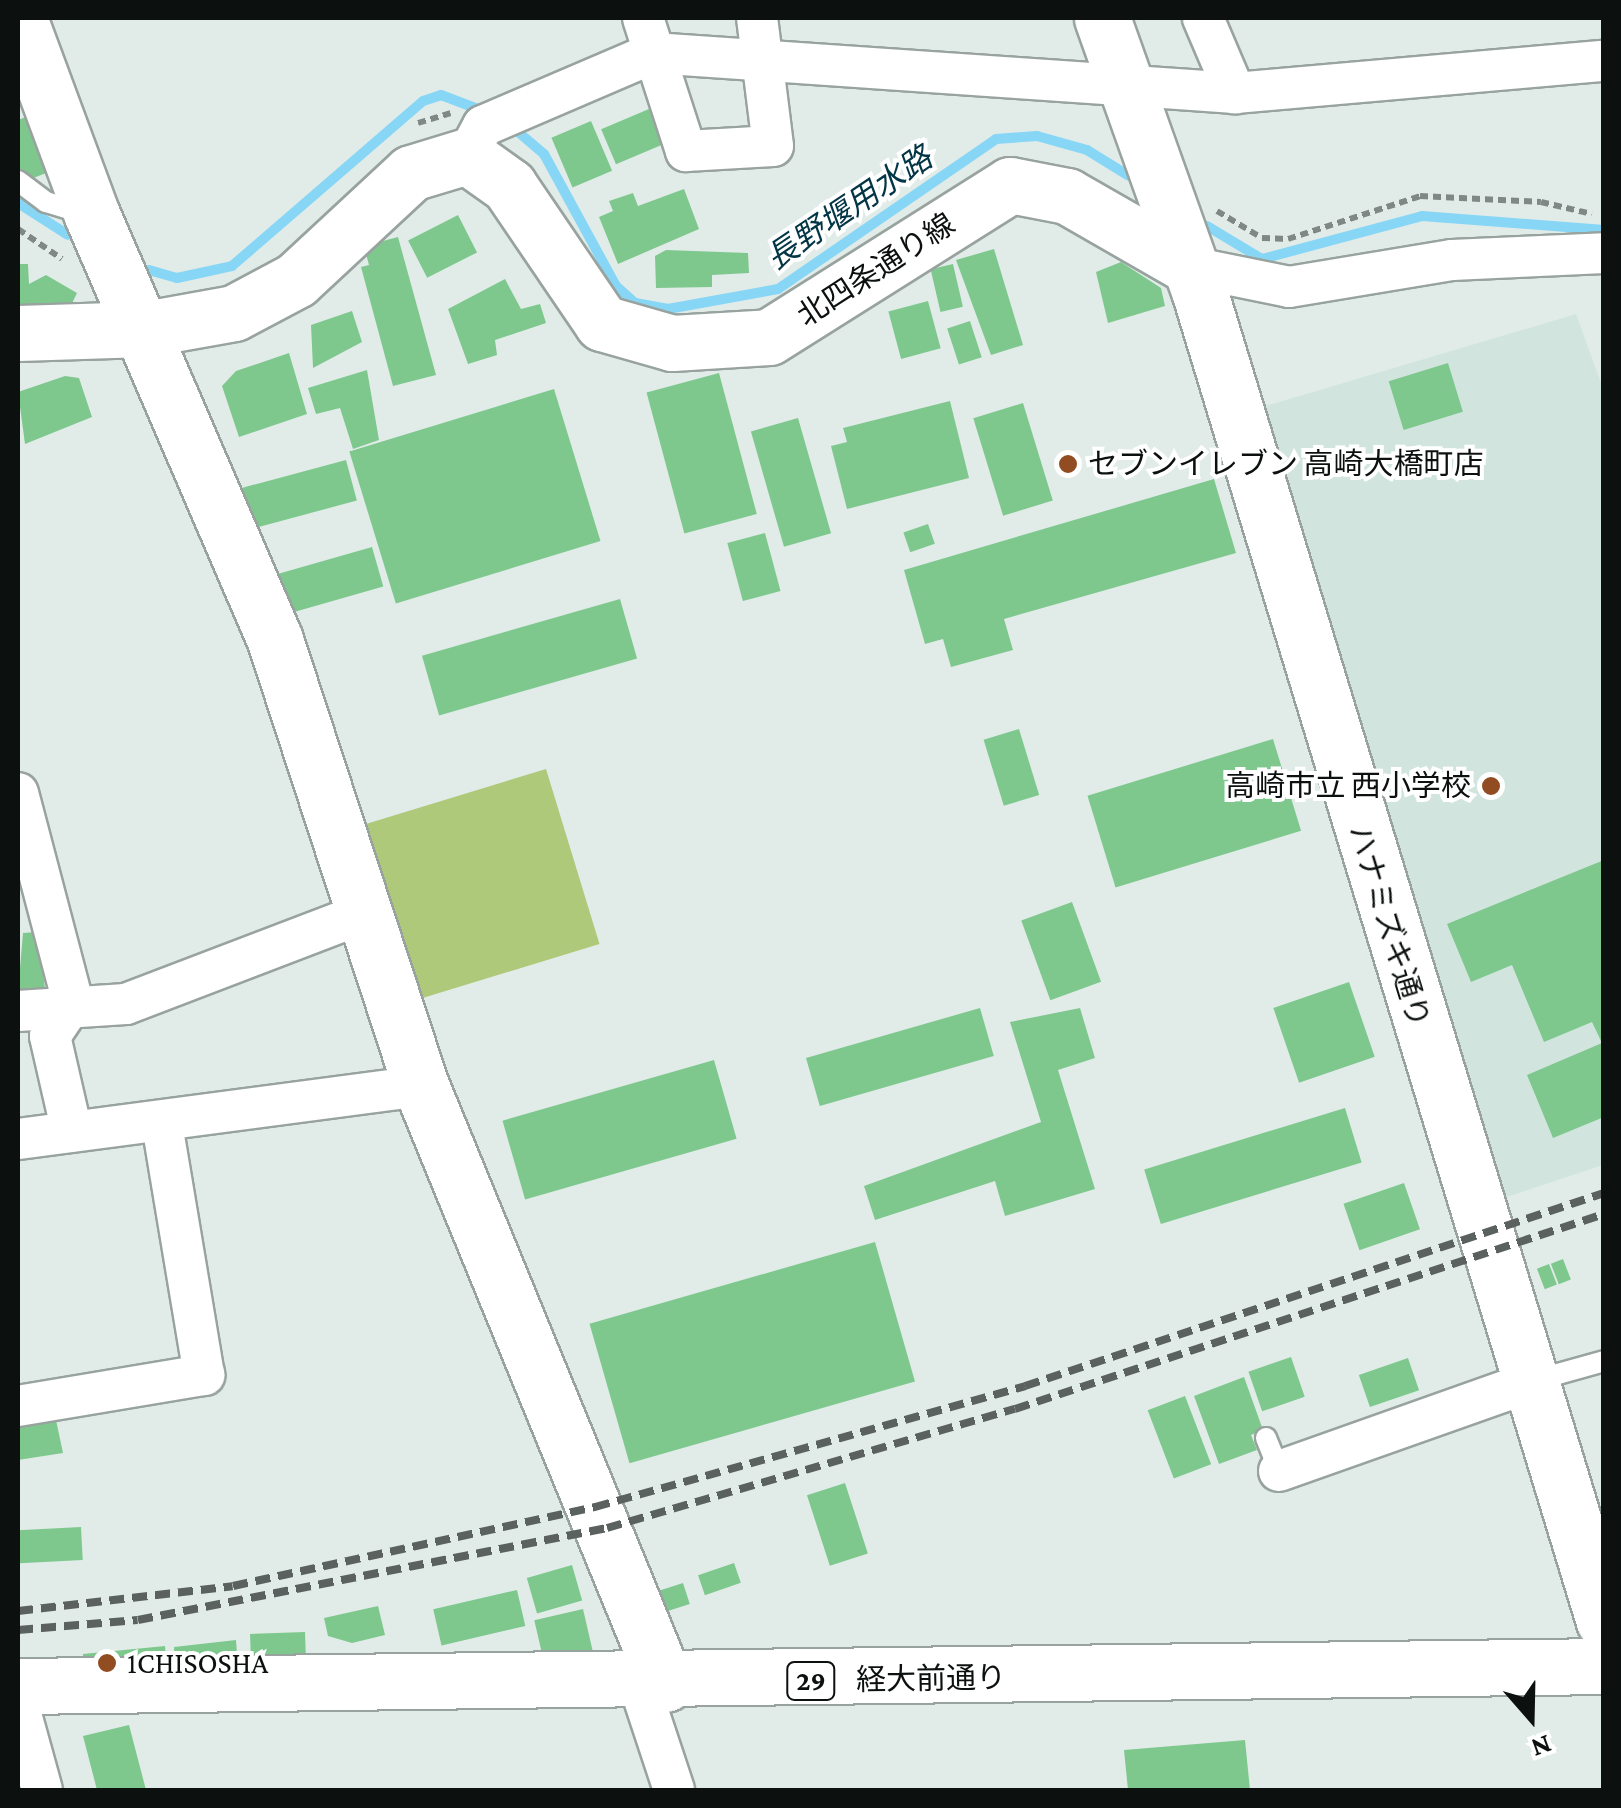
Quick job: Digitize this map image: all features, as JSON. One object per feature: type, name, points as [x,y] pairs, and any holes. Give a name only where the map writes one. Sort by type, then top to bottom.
[{"type":"street","points":[[19,18],[97,249],[145,329],[275,640],[359,915],[421,1086],[653,1684],[674,1790]]},
{"type":"street","points":[[650,35],[686,151],[774,146],[758,18]]},
{"type":"street","name":"ハナミズキ通り","points":[[1102,18],[1185,223],[1528,1383],[1604,1621]]},
{"type":"street","points":[[1203,18],[1235,93]]},
{"type":"street","points":[[18,333],[145,329],[208,321],[268,298],[411,173],[650,35],[764,59],[1235,93],[1604,61]]},
{"type":"street","name":"北四条通り線","points":[[489,131],[509,186],[602,324],[672,343],[769,337],[1010,185],[1185,223]]},
{"type":"street","points":[[1185,223],[1289,287],[1452,260],[1604,253]]},
{"type":"street","points":[[18,793],[73,1002],[50,1036],[72,1132]]},
{"type":"street","points":[[18,1012],[73,1002],[126,1004],[359,915]]},
{"type":"street","points":[[18,1138],[162,1123],[421,1086]]},
{"type":"street","points":[[18,1406],[204,1376],[162,1123]]},
{"type":"street","points":[[1273,1455],[1528,1383]]},
{"type":"street","name":"経大前通り","points":[[18,1686],[653,1684],[1604,1666]]},
{"type":"street","points":[[18,1704],[42,1790]]},
{"type":"lane","points":[[18,181],[58,208],[97,249]]},
{"type":"lane","points":[[1528,1383],[1604,1361]]},
{"type":"path","points":[[1185,223],[1288,240],[1420,196],[1604,214]]},
{"type":"path","points":[[18,229],[97,249]]},
{"type":"shaded area","name":"高崎市立 西小学校","points":[[1576,314],[1604,391],[1603,1165],[1504,1198],[1262,407]]},
{"type":"green space","points":[[546,769],[600,944],[406,1003],[353,828]]},
{"type":"building","points":[[649,109],[664,144],[616,164],[601,129]]},
{"type":"building","points":[[31,115],[51,171],[26,181],[18,177],[18,120]]},
{"type":"building","points":[[591,121],[612,171],[573,188],[551,138]]},
{"type":"building","points":[[684,189],[699,229],[618,264],[599,217],[613,211],[609,201],[633,193],[638,206]]},
{"type":"building","points":[[458,215],[477,252],[427,278],[408,240]]},
{"type":"building","points":[[398,237],[436,375],[393,386],[361,267],[369,265],[364,246]]},
{"type":"building","points":[[994,249],[1023,345],[991,355],[956,260]]},
{"type":"building","points":[[666,250],[748,253],[749,273],[712,275],[712,287],[656,288],[655,256]]},
{"type":"building","points":[[1121,262],[1161,288],[1165,306],[1108,323],[1096,272]]},
{"type":"building","points":[[18,264],[28,264],[29,284],[46,275],[77,293],[67,314],[18,315]]},
{"type":"building","points":[[953,264],[963,307],[940,312],[931,269]]},
{"type":"building","points":[[505,279],[521,309],[540,304],[546,323],[495,340],[497,355],[468,364],[448,309]]},
{"type":"building","points":[[928,301],[941,348],[901,359],[888,312]]},
{"type":"building","points":[[352,311],[362,342],[313,368],[311,325]]},
{"type":"building","points":[[970,321],[982,357],[959,365],[947,328]]},
{"type":"building","points":[[289,353],[307,414],[239,437],[222,386],[236,371]]},
{"type":"building","points":[[1448,363],[1463,412],[1404,430],[1389,381]]},
{"type":"building","points":[[367,370],[379,440],[353,449],[340,408],[316,414],[308,388]]},
{"type":"building","points":[[719,373],[757,514],[684,533],[647,392]]},
{"type":"building","points":[[65,376],[79,378],[92,417],[25,444],[18,392]]},
{"type":"building","points":[[554,389],[600,541],[396,604],[349,452]]},
{"type":"building","points":[[950,401],[969,478],[847,509],[831,446],[847,442],[843,428]]},
{"type":"building","points":[[1023,403],[1053,501],[1003,516],[973,418]]},
{"type":"building","points":[[798,418],[831,533],[784,547],[751,432]]},
{"type":"building","points":[[346,460],[357,501],[251,529],[240,488]]},
{"type":"building","points":[[1214,479],[1236,553],[1004,619],[1013,650],[951,667],[943,639],[925,644],[904,570]]},
{"type":"building","points":[[928,524],[935,544],[910,552],[903,532]]},
{"type":"building","points":[[765,533],[781,591],[743,601],[727,543]]},
{"type":"building","points":[[372,547],[383,586],[287,614],[276,575]]},
{"type":"building","points":[[620,599],[637,659],[439,715],[422,656]]},
{"type":"building","points":[[1019,729],[1039,795],[1004,806],[984,740]]},
{"type":"building","points":[[1273,739],[1301,831],[1116,888],[1087,796]]},
{"type":"building","points":[[1604,860],[1604,1117],[1553,1138],[1527,1075],[1602,1043],[1592,1022],[1544,1042],[1512,965],[1471,982],[1447,924]]},
{"type":"building","points":[[1072,902],[1101,982],[1050,1000],[1021,920]]},
{"type":"building","points":[[37,932],[45,988],[18,991],[23,933]]},
{"type":"building","points":[[1349,982],[1375,1057],[1299,1083],[1273,1008]]},
{"type":"building","points":[[980,1008],[994,1056],[820,1106],[806,1058]]},
{"type":"building","points":[[1080,1008],[1095,1058],[1058,1070],[1095,1189],[1005,1216],[995,1181],[875,1220],[864,1186],[1041,1122],[1010,1022]]},
{"type":"building","points":[[714,1060],[737,1139],[525,1199],[503,1121]]},
{"type":"building","points":[[1345,1108],[1362,1163],[1161,1224],[1144,1169]]},
{"type":"building","points":[[1404,1183],[1420,1229],[1359,1250],[1343,1204]]},
{"type":"building","points":[[875,1242],[915,1381],[629,1463],[590,1324]]},
{"type":"building","points":[[1563,1259],[1571,1280],[1559,1284],[1551,1264]]},
{"type":"building","points":[[1549,1264],[1557,1285],[1545,1289],[1537,1269]]},
{"type":"building","points":[[1291,1357],[1305,1397],[1262,1411],[1248,1372]]},
{"type":"building","points":[[1408,1358],[1419,1390],[1370,1407],[1359,1375]]},
{"type":"building","points":[[1244,1377],[1263,1430],[1251,1435],[1257,1450],[1219,1464],[1194,1396]]},
{"type":"building","points":[[1185,1396],[1211,1464],[1174,1478],[1148,1410]]},
{"type":"building","points":[[56,1420],[63,1453],[18,1460],[18,1425]]},
{"type":"building","points":[[845,1483],[868,1553],[830,1566],[807,1495]]},
{"type":"building","points":[[81,1527],[83,1560],[20,1563],[18,1530]]},
{"type":"building","points":[[734,1563],[741,1583],[705,1595],[698,1575]]},
{"type":"building","points":[[572,1565],[582,1601],[537,1614],[527,1578]]},
{"type":"building","points":[[683,1583],[690,1604],[664,1612],[657,1591]]},
{"type":"building","points":[[517,1590],[525,1626],[442,1645],[433,1609]]},
{"type":"building","points":[[378,1606],[385,1635],[352,1643],[328,1636],[324,1618]]},
{"type":"building","points":[[583,1609],[593,1652],[544,1663],[534,1620]]},
{"type":"building","points":[[305,1632],[306,1665],[251,1667],[250,1634]]},
{"type":"building","points":[[236,1640],[238,1669],[175,1671],[174,1647]]},
{"type":"building","points":[[165,1646],[167,1670],[83,1674],[83,1654]]},
{"type":"building","points":[[129,1725],[146,1790],[97,1790],[83,1736]]},
{"type":"building","points":[[1245,1740],[1250,1790],[1128,1790],[1124,1750]]},
{"type":"waterway","name":"長野堰用水路","points":[[149,270],[177,278],[232,266],[423,101],[441,95],[486,112]]},
{"type":"waterway","name":"長野堰用水路","points":[[510,125],[544,154],[616,286],[635,303],[668,309],[778,289],[996,139],[1037,136],[1087,150],[1129,176]]},
{"type":"waterway","name":"長野堰用水路","points":[[18,203],[68,235]]},
{"type":"waterway","name":"長野堰用水路","points":[[1207,226],[1262,259],[1422,216],[1604,230]]},
{"type":"railway","points":[[18,1611],[233,1586],[595,1507],[1025,1386],[1604,1193]]},
{"type":"railway","points":[[18,1630],[138,1620],[607,1528],[1015,1409],[1604,1214]]},
{"type":"place","name":"セブンイレブン 高崎大橋町店","points":[[1068,464]]},
{"type":"place","name":"高崎市立 西小学校","points":[[1491,786]]},
{"type":"place","name":"1CHISOSHA","points":[[107,1663]]}]
